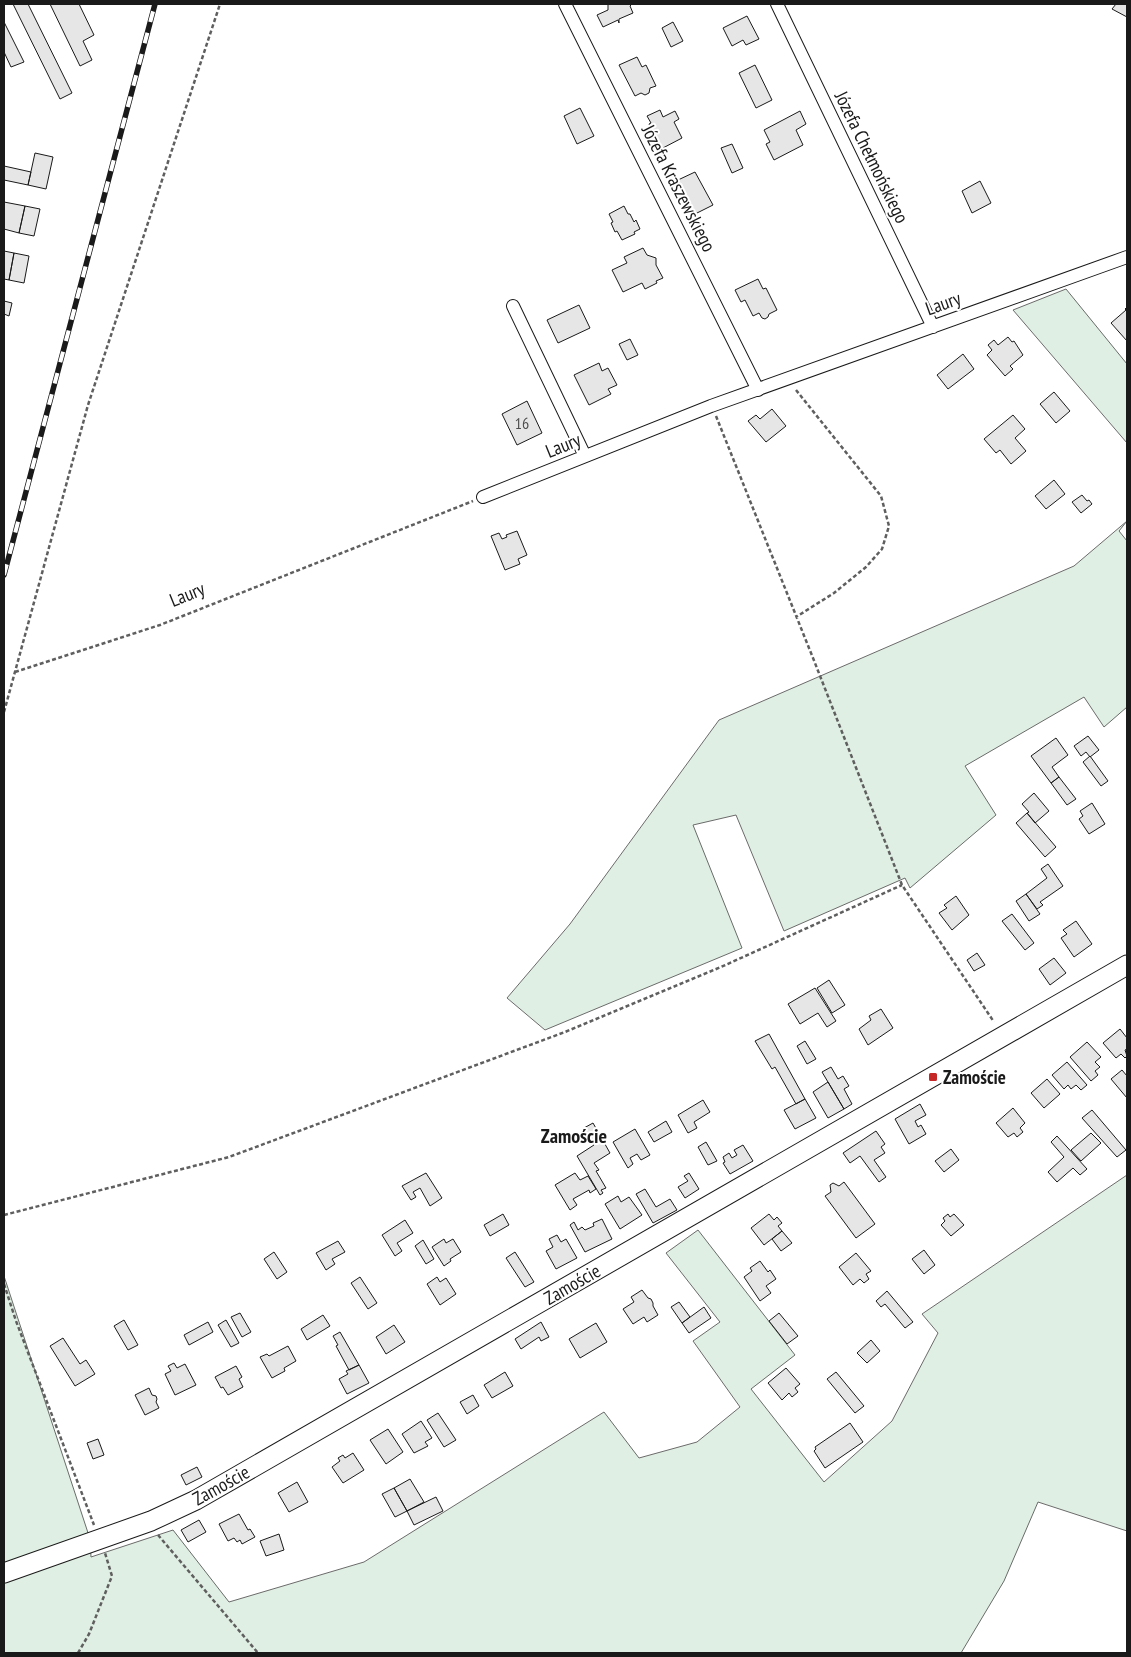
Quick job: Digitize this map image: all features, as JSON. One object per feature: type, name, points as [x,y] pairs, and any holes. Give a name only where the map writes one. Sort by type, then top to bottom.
[{"type":"street","name":"Józefa Kraszewskiego","points":[[565,4],[758,390]]},
{"type":"street","name":"Józefa Chełmońskiego","points":[[777,4],[933,327]]},
{"type":"street","name":"Laury","points":[[484,497],[711,406],[1127,257]]},
{"type":"street","points":[[513,306],[585,456]]},
{"type":"street","name":"Zamoście","points":[[4,1573],[150,1521],[196,1500],[1127,965]]},
{"type":"path","points":[[4,712],[88,405],[220,4]]},
{"type":"path","points":[[787,380],[881,496],[890,526],[882,549],[866,567],[834,593],[796,617]]},
{"type":"path","points":[[711,406],[902,886],[1003,1036]]},
{"type":"path","name":"Laury","points":[[15,672],[160,625],[484,497]]},
{"type":"path","points":[[4,1214],[229,1157],[566,1032],[721,967],[902,886]]},
{"type":"path","points":[[4,1284],[112,1576],[89,1634],[78,1653]]},
{"type":"path","points":[[150,1521],[154,1531],[258,1653]]},
{"type":"green space","points":[[1066,289],[1127,364],[1127,443],[1013,310]]},
{"type":"green space","points":[[1127,521],[1119,531],[1127,541],[1127,707],[1104,727],[1084,697],[965,766],[996,815],[910,888],[905,878],[784,931],[736,815],[693,825],[742,948],[545,1030],[507,998],[570,924],[719,720],[1074,566]]},
{"type":"green space","points":[[1127,1175],[1127,1531],[1038,1502],[1004,1581],[961,1653],[4,1653],[4,1276],[90,1539],[91,1557],[173,1530],[229,1602],[364,1562],[604,1412],[639,1458],[697,1442],[740,1407],[693,1341],[720,1322],[666,1253],[698,1230],[795,1355],[751,1389],[824,1482],[892,1421],[938,1333],[922,1314]]},
{"type":"building","points":[[13,4],[28,4],[72,93],[60,99]]},
{"type":"building","points":[[50,4],[79,4],[94,35],[83,41],[92,60],[80,66]]},
{"type":"building","points":[[608,4],[632,4],[630,6],[633,13],[619,19],[619,23],[618,20],[603,27],[597,15],[608,10]]},
{"type":"building","points":[[1116,4],[1125,4],[1127,6],[1127,17],[1112,9]]},
{"type":"building","points":[[747,16],[759,39],[746,45],[743,40],[732,46],[723,28]]},
{"type":"building","points":[[4,22],[24,62],[11,67],[4,52]]},
{"type":"building","points":[[673,22],[683,41],[671,47],[662,28]]},
{"type":"building","points":[[637,57],[642,67],[646,65],[656,86],[650,88],[649,93],[645,95],[641,93],[635,96],[619,65]]},
{"type":"building","points":[[755,65],[772,100],[756,108],[739,73]]},
{"type":"building","points":[[580,108],[594,136],[577,144],[564,116]]},
{"type":"building","points":[[660,110],[663,117],[675,111],[679,119],[674,122],[682,138],[661,149],[647,116]]},
{"type":"building","points":[[800,111],[806,124],[796,130],[803,145],[774,160],[766,144],[770,142],[764,130]]},
{"type":"building","points":[[732,144],[743,168],[732,173],[721,148]]},
{"type":"building","points":[[35,153],[53,157],[46,189],[28,185]]},
{"type":"building","points":[[4,166],[31,172],[28,185],[4,180]]},
{"type":"building","points":[[695,172],[713,205],[693,215],[678,180]]},
{"type":"building","points":[[980,181],[991,203],[972,213],[962,191]]},
{"type":"building","points":[[4,202],[25,206],[19,233],[4,229]]},
{"type":"building","points":[[25,206],[40,209],[34,236],[19,233]]},
{"type":"building","points":[[624,206],[634,222],[636,220],[640,229],[634,232],[635,234],[622,240],[617,231],[615,232],[609,214]]},
{"type":"building","points":[[643,248],[647,255],[656,258],[656,265],[663,278],[645,289],[642,283],[623,292],[612,270],[627,263],[624,257]]},
{"type":"building","points":[[4,251],[14,253],[9,280],[4,279]]},
{"type":"building","points":[[14,253],[29,256],[24,283],[9,280]]},
{"type":"building","points":[[758,279],[763,289],[766,288],[777,310],[769,314],[765,319],[759,313],[753,316],[745,300],[741,302],[735,290]]},
{"type":"building","points":[[4,301],[12,303],[9,316],[4,314]]},
{"type":"building","points":[[579,305],[590,328],[558,343],[547,320]]},
{"type":"building","points":[[1127,307],[1127,341],[1111,323]]},
{"type":"building","points":[[1008,337],[1012,342],[1014,341],[1023,355],[1010,366],[1013,369],[1005,376],[987,355],[992,350],[988,345],[994,340],[998,345]]},
{"type":"building","points":[[630,339],[638,355],[627,360],[619,344]]},
{"type":"building","points":[[963,354],[974,369],[948,389],[937,375]]},
{"type":"building","points":[[599,363],[602,371],[608,368],[617,385],[608,389],[611,394],[589,405],[574,375]]},
{"type":"building","points":[[1054,392],[1070,411],[1056,423],[1040,404]]},
{"type":"building","points":[[527,401],[542,433],[517,445],[502,414]]},
{"type":"building","points":[[772,409],[786,426],[766,442],[748,421],[756,415],[760,419]]},
{"type":"building","points":[[1013,415],[1025,429],[1015,438],[1026,451],[1011,464],[1000,450],[996,453],[984,439]]},
{"type":"building","points":[[1054,480],[1065,494],[1046,509],[1035,496]]},
{"type":"building","points":[[1082,495],[1092,504],[1081,513],[1072,502]]},
{"type":"building","points":[[517,531],[527,555],[518,559],[520,564],[505,570],[491,536],[499,533],[502,539],[507,537],[506,535]]},
{"type":"building","points":[[1088,736],[1099,750],[1090,757],[1086,752],[1081,756],[1074,746]]},
{"type":"building","points":[[1056,738],[1068,755],[1052,767],[1059,777],[1051,783],[1031,756]]},
{"type":"building","points":[[1090,756],[1108,781],[1101,786],[1083,762]]},
{"type":"building","points":[[1059,777],[1076,799],[1067,805],[1051,783]]},
{"type":"building","points":[[1034,793],[1049,811],[1035,823],[1022,804]]},
{"type":"building","points":[[1092,803],[1105,824],[1089,834],[1079,819],[1083,816],[1080,811]]},
{"type":"building","points":[[1027,813],[1056,847],[1045,857],[1016,823]]},
{"type":"building","points":[[1048,864],[1063,886],[1040,902],[1043,905],[1037,909],[1026,894],[1047,878],[1041,869]]},
{"type":"building","points":[[1026,894],[1040,914],[1029,921],[1016,901]]},
{"type":"building","points":[[956,896],[969,915],[952,930],[939,913],[947,908],[944,905]]},
{"type":"building","points":[[1012,914],[1034,943],[1025,950],[1002,921]]},
{"type":"building","points":[[1076,921],[1092,944],[1074,957],[1061,938],[1067,934],[1063,930]]},
{"type":"building","points":[[977,953],[985,965],[974,971],[967,960]]},
{"type":"building","points":[[1054,958],[1066,973],[1050,985],[1039,969]]},
{"type":"building","points":[[829,980],[845,1005],[832,1013],[817,988]]},
{"type":"building","points":[[815,988],[836,1021],[827,1027],[818,1013],[800,1024],[788,1004]]},
{"type":"building","points":[[881,1009],[893,1028],[868,1045],[859,1029],[871,1020],[869,1016]]},
{"type":"building","points":[[1120,1029],[1127,1038],[1127,1049],[1125,1050],[1127,1056],[1125,1058],[1121,1054],[1116,1058],[1103,1043]]},
{"type":"building","points":[[769,1034],[805,1099],[796,1104],[775,1067],[772,1069],[755,1041]]},
{"type":"building","points":[[805,1041],[816,1059],[807,1064],[797,1046]]},
{"type":"building","points":[[1087,1042],[1101,1057],[1095,1062],[1100,1067],[1095,1071],[1098,1075],[1091,1081],[1070,1057]]},
{"type":"building","points":[[1067,1062],[1087,1085],[1081,1090],[1076,1085],[1071,1089],[1068,1085],[1064,1089],[1052,1075]]},
{"type":"building","points":[[831,1067],[838,1079],[843,1076],[849,1086],[844,1089],[852,1104],[844,1109],[822,1072]]},
{"type":"building","points":[[1122,1070],[1127,1076],[1127,1098],[1111,1079]]},
{"type":"building","points":[[1047,1079],[1060,1094],[1044,1108],[1031,1093]]},
{"type":"building","points":[[828,1082],[844,1109],[828,1118],[813,1092]]},
{"type":"building","points":[[805,1099],[816,1118],[795,1129],[784,1110]]},
{"type":"building","points":[[703,1100],[710,1112],[694,1122],[697,1128],[688,1133],[678,1115]]},
{"type":"building","points":[[920,1104],[926,1115],[915,1121],[918,1127],[921,1125],[926,1134],[909,1144],[895,1119]]},
{"type":"building","points":[[1013,1108],[1025,1123],[1020,1128],[1023,1132],[1017,1137],[1014,1133],[1008,1137],[996,1123]]},
{"type":"building","points":[[1092,1110],[1126,1150],[1117,1157],[1082,1118]]},
{"type":"building","points":[[666,1121],[672,1132],[654,1142],[648,1132]]},
{"type":"building","points":[[593,1123],[610,1153],[594,1163],[599,1170],[596,1171],[606,1188],[601,1190],[603,1193],[600,1195],[577,1156],[594,1145],[584,1128]]},
{"type":"building","points":[[635,1129],[650,1155],[641,1160],[637,1154],[630,1158],[633,1164],[628,1168],[613,1142]]},
{"type":"building","points":[[876,1131],[885,1144],[881,1147],[885,1153],[874,1160],[886,1177],[879,1182],[860,1156],[850,1163],[843,1153]]},
{"type":"building","points":[[1091,1133],[1101,1143],[1081,1161],[1071,1150]]},
{"type":"building","points":[[1057,1136],[1087,1169],[1080,1175],[1073,1168],[1057,1182],[1048,1172],[1064,1157],[1051,1142]]},
{"type":"building","points":[[706,1142],[717,1161],[708,1165],[698,1147]]},
{"type":"building","points":[[743,1145],[753,1161],[730,1174],[723,1163],[725,1162],[723,1157],[729,1153],[732,1158],[737,1155],[734,1150]]},
{"type":"building","points":[[951,1149],[959,1160],[944,1172],[935,1161]]},
{"type":"building","points":[[426,1173],[442,1198],[430,1206],[420,1188],[413,1192],[416,1197],[411,1200],[402,1186]]},
{"type":"building","points":[[575,1173],[580,1180],[588,1176],[596,1189],[590,1193],[589,1190],[573,1199],[577,1205],[570,1210],[555,1185]]},
{"type":"building","points":[[689,1173],[699,1189],[685,1198],[678,1187],[688,1181],[684,1176]]},
{"type":"building","points":[[844,1182],[875,1224],[856,1238],[825,1196],[831,1192],[830,1185],[833,1183],[839,1186]]},
{"type":"building","points":[[645,1189],[656,1207],[670,1199],[677,1210],[653,1223],[636,1194]]},
{"type":"building","points":[[618,1196],[621,1202],[629,1197],[642,1215],[620,1229],[605,1204]]},
{"type":"building","points":[[503,1214],[509,1225],[490,1236],[484,1225]]},
{"type":"building","points":[[769,1214],[774,1220],[777,1217],[782,1223],[778,1226],[782,1231],[764,1245],[751,1228]]},
{"type":"building","points":[[948,1214],[950,1217],[954,1214],[964,1225],[951,1236],[941,1225],[945,1221],[943,1218]]},
{"type":"building","points":[[602,1219],[612,1239],[585,1252],[570,1225],[574,1222],[578,1230],[582,1227],[585,1230],[594,1226],[593,1223]]},
{"type":"building","points":[[405,1220],[413,1233],[397,1243],[402,1251],[395,1256],[382,1235]]},
{"type":"building","points":[[782,1231],[792,1243],[781,1251],[772,1239]]},
{"type":"building","points":[[557,1235],[561,1242],[566,1239],[577,1258],[556,1269],[546,1251],[553,1247],[549,1239]]},
{"type":"building","points":[[444,1239],[446,1243],[453,1239],[461,1252],[450,1259],[451,1261],[444,1266],[432,1247]]},
{"type":"building","points":[[423,1240],[434,1259],[426,1264],[415,1246]]},
{"type":"building","points":[[338,1241],[345,1252],[332,1259],[335,1264],[326,1270],[316,1253]]},
{"type":"building","points":[[924,1250],[935,1265],[924,1274],[912,1259]]},
{"type":"building","points":[[274,1252],[287,1272],[277,1279],[264,1259]]},
{"type":"building","points":[[515,1252],[534,1282],[525,1287],[506,1258]]},
{"type":"building","points":[[856,1253],[871,1271],[866,1274],[869,1279],[864,1283],[860,1279],[853,1285],[839,1267]]},
{"type":"building","points":[[760,1261],[776,1279],[766,1286],[771,1293],[760,1301],[744,1277],[752,1271],[750,1268]]},
{"type":"building","points":[[360,1277],[377,1303],[368,1309],[351,1283]]},
{"type":"building","points":[[437,1277],[440,1282],[446,1278],[456,1294],[440,1305],[427,1284]]},
{"type":"building","points":[[642,1290],[651,1299],[658,1315],[647,1322],[644,1317],[633,1324],[623,1309],[634,1302],[631,1297]]},
{"type":"building","points":[[887,1291],[913,1322],[905,1328],[885,1304],[881,1307],[876,1301]]},
{"type":"building","points":[[679,1302],[690,1317],[682,1323],[671,1307]]},
{"type":"building","points":[[704,1307],[711,1318],[689,1333],[682,1323]]},
{"type":"building","points":[[240,1313],[251,1332],[242,1337],[231,1317]]},
{"type":"building","points":[[779,1313],[798,1336],[787,1344],[769,1321]]},
{"type":"building","points":[[323,1315],[330,1326],[307,1340],[301,1329]]},
{"type":"building","points":[[124,1320],[138,1345],[128,1350],[114,1326]]},
{"type":"building","points":[[226,1320],[239,1343],[231,1347],[218,1325]]},
{"type":"building","points":[[208,1322],[213,1332],[189,1345],[184,1335]]},
{"type":"building","points":[[541,1322],[549,1337],[541,1341],[539,1337],[521,1349],[515,1339]]},
{"type":"building","points":[[596,1323],[607,1342],[580,1358],[569,1339]]},
{"type":"building","points":[[394,1325],[405,1342],[386,1354],[376,1337]]},
{"type":"building","points":[[340,1332],[359,1365],[349,1370],[336,1346],[338,1345],[333,1336]]},
{"type":"building","points":[[63,1338],[80,1364],[86,1360],[95,1374],[75,1386],[50,1346]]},
{"type":"building","points":[[871,1340],[880,1351],[867,1363],[857,1353]]},
{"type":"building","points":[[288,1346],[296,1361],[284,1368],[285,1371],[272,1378],[260,1357],[267,1354],[269,1356]]},
{"type":"building","points":[[174,1363],[177,1368],[185,1364],[196,1385],[175,1395],[165,1374],[171,1371],[168,1366]]},
{"type":"building","points":[[359,1365],[369,1383],[347,1394],[339,1379],[348,1374],[346,1371]]},
{"type":"building","points":[[236,1366],[242,1377],[239,1379],[243,1387],[228,1395],[223,1387],[221,1388],[215,1377]]},
{"type":"building","points":[[786,1368],[800,1384],[795,1388],[798,1392],[792,1397],[789,1393],[782,1400],[768,1383]]},
{"type":"building","points":[[505,1372],[513,1386],[492,1398],[484,1385]]},
{"type":"building","points":[[836,1372],[864,1406],[855,1413],[827,1379]]},
{"type":"building","points":[[149,1388],[152,1395],[156,1396],[159,1408],[145,1415],[135,1395]]},
{"type":"building","points":[[473,1395],[479,1406],[467,1414],[460,1402]]},
{"type":"building","points":[[438,1413],[456,1440],[444,1447],[427,1420]]},
{"type":"building","points":[[421,1421],[432,1438],[425,1442],[428,1446],[414,1453],[402,1434]]},
{"type":"building","points":[[850,1423],[863,1442],[825,1468],[814,1451],[815,1447]]},
{"type":"building","points":[[388,1429],[403,1452],[386,1464],[370,1440]]},
{"type":"building","points":[[98,1439],[104,1455],[93,1459],[87,1443]]},
{"type":"building","points":[[353,1453],[364,1470],[343,1483],[332,1467],[340,1461],[338,1458],[343,1455],[345,1458]]},
{"type":"building","points":[[197,1467],[202,1477],[186,1485],[181,1475]]},
{"type":"building","points":[[410,1479],[424,1502],[407,1511],[394,1488]]},
{"type":"building","points":[[297,1482],[308,1502],[289,1512],[278,1493]]},
{"type":"building","points":[[394,1488],[407,1511],[395,1517],[382,1494]]},
{"type":"building","points":[[436,1497],[443,1511],[414,1525],[407,1511]]},
{"type":"building","points":[[239,1514],[248,1530],[250,1529],[255,1537],[242,1544],[240,1540],[237,1542],[234,1538],[228,1541],[219,1524]]},
{"type":"building","points":[[199,1520],[206,1532],[188,1542],[181,1530]]},
{"type":"building","points":[[279,1534],[284,1550],[266,1556],[260,1541]]},
{"type":"railway","points":[[4,575],[155,4]]},
{"type":"place","name":"Zamoście","points":[[933,1077]]},
{"type":"district","name":"Zamoście","points":[[574,1136]]}]
